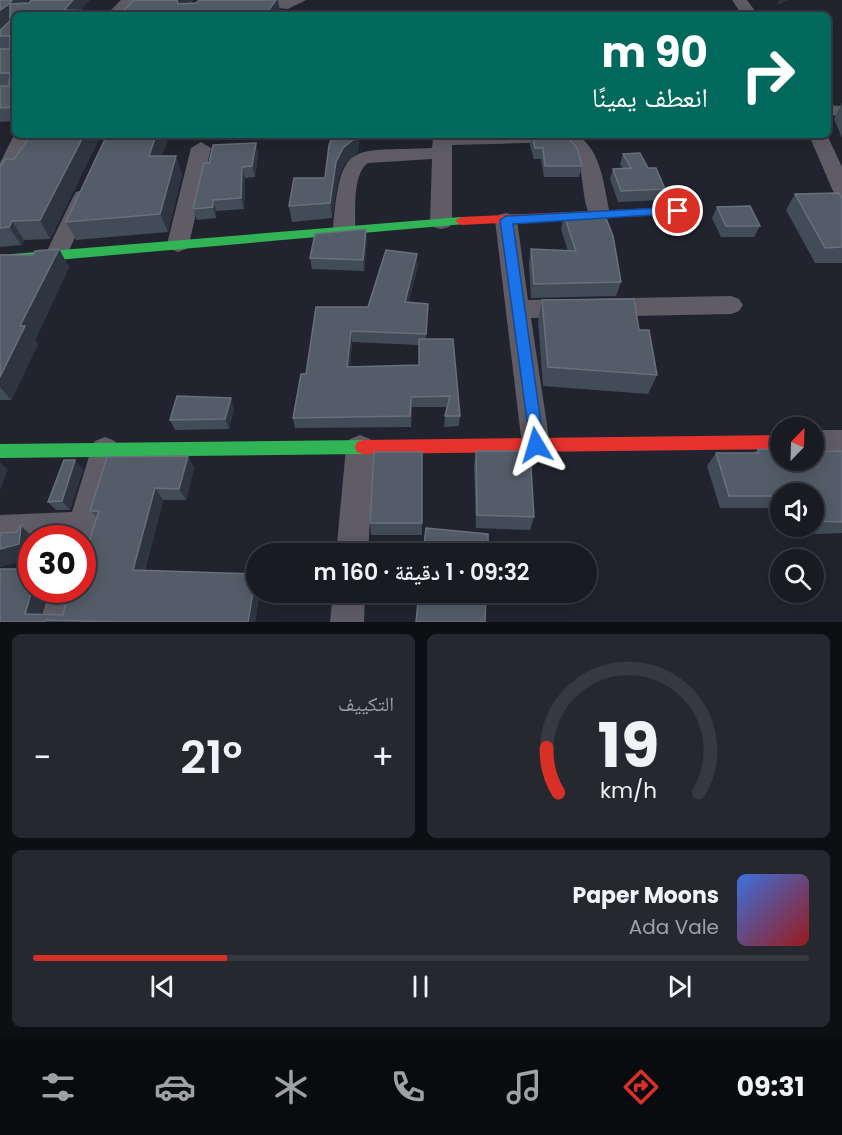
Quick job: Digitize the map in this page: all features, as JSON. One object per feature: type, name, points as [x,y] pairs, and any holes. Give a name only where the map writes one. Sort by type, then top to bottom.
[{"type":"street","points":[[117,12],[130,0]]},
{"type":"street","points":[[234,0],[288,5],[299,0]]},
{"type":"street","points":[[0,183],[22,138]]},
{"type":"street","points":[[441,222],[442,140],[504,138]]},
{"type":"street","points":[[572,138],[583,150],[599,214]]},
{"type":"street","points":[[819,138],[842,189]]},
{"type":"street","points":[[178,244],[201,148]]},
{"type":"street","points":[[344,229],[351,170],[357,160],[364,157],[442,153]]},
{"type":"street","points":[[56,255],[91,178]]},
{"type":"street","points":[[0,260],[344,229],[678,211]]},
{"type":"street","points":[[506,220],[536,445]]},
{"type":"street","points":[[519,309],[731,305]]},
{"type":"street","points":[[0,451],[770,442]]},
{"type":"street","points":[[824,442],[842,442]]},
{"type":"street","points":[[353,543],[360,448]]},
{"type":"street","points":[[82,525],[105,450]]},
{"type":"street","points":[[0,530],[18,530]]},
{"type":"street","points":[[57,622],[62,603]]},
{"type":"street","points":[[347,622],[348,603]]},
{"type":"building","points":[[0,0],[12,0],[0,10]]},
{"type":"building","points":[[31,0],[73,0],[64,10],[122,12],[12,12],[12,107],[0,108],[0,86],[9,86],[10,73],[0,73],[0,49],[10,49],[10,36],[0,36],[0,30],[10,21],[10,4],[29,3]]},
{"type":"building","points":[[134,0],[177,0],[178,4],[196,3],[199,0],[276,0],[267,12],[122,12]]},
{"type":"building","points":[[29,138],[82,138],[40,220],[12,221],[9,227],[0,228],[0,167],[5,159],[14,159]]},
{"type":"building","points":[[106,138],[155,138],[149,156],[176,156],[160,214],[66,222]]},
{"type":"building","points":[[332,138],[355,138],[343,148],[336,162],[330,203],[289,206],[294,178],[325,178]]},
{"type":"building","points":[[533,138],[568,138],[577,148],[582,166],[545,166],[543,148],[535,148]]},
{"type":"building","points":[[256,143],[252,166],[242,167],[241,198],[213,200],[213,207],[193,209],[204,163],[209,163],[213,145]]},
{"type":"building","points":[[640,153],[648,168],[656,168],[665,189],[621,191],[613,169],[631,168],[623,154]]},
{"type":"building","points":[[839,193],[842,198],[842,247],[825,248],[795,194]]},
{"type":"building","points":[[750,206],[760,226],[726,226],[717,207]]},
{"type":"building","points":[[604,213],[613,236],[621,282],[534,284],[531,249],[576,251],[564,215]]},
{"type":"building","points":[[366,229],[363,260],[310,258],[315,234]]},
{"type":"building","points":[[59,249],[20,326],[25,326],[0,377],[0,255],[33,255],[35,251]]},
{"type":"building","points":[[386,250],[417,254],[405,302],[428,304],[426,334],[351,331],[347,367],[419,365],[419,339],[453,339],[460,416],[445,416],[450,396],[411,397],[410,416],[293,418],[301,374],[306,374],[316,307],[368,307]]},
{"type":"building","points":[[634,299],[639,330],[649,330],[657,375],[548,367],[542,300]]},
{"type":"building","points":[[177,396],[231,398],[225,419],[170,420]]},
{"type":"building","points":[[758,449],[770,450],[770,471],[824,471],[824,452],[842,451],[842,522],[824,521],[824,483],[770,483],[770,496],[729,496],[716,453],[759,453]]},
{"type":"building","points":[[476,451],[530,451],[534,517],[477,515]]},
{"type":"building","points":[[374,452],[422,452],[422,523],[370,523]]},
{"type":"building","points":[[188,456],[179,489],[155,488],[133,570],[246,574],[246,603],[251,603],[248,622],[46,620],[45,622],[0,622],[0,569],[18,569],[18,603],[28,603],[25,614],[63,615],[66,603],[96,603],[94,525],[99,511],[90,511],[107,457]]},
{"type":"building","points":[[64,460],[75,460],[62,501],[48,502]]},
{"type":"building","points":[[426,528],[488,534],[488,543],[424,543]]},
{"type":"building","points":[[18,530],[18,544],[0,549],[0,533],[16,532]]},
{"type":"building","points":[[418,603],[486,603],[485,622],[416,622]]},
{"type":"traffic: fast","points":[[0,260],[461,221]]},
{"type":"traffic: fast","points":[[0,451],[363,447]]},
{"type":"traffic: jam","points":[[461,221],[678,211]]},
{"type":"traffic: jam","points":[[363,447],[770,442]]},
{"type":"route","points":[[536,445],[506,220],[678,211]]}]
